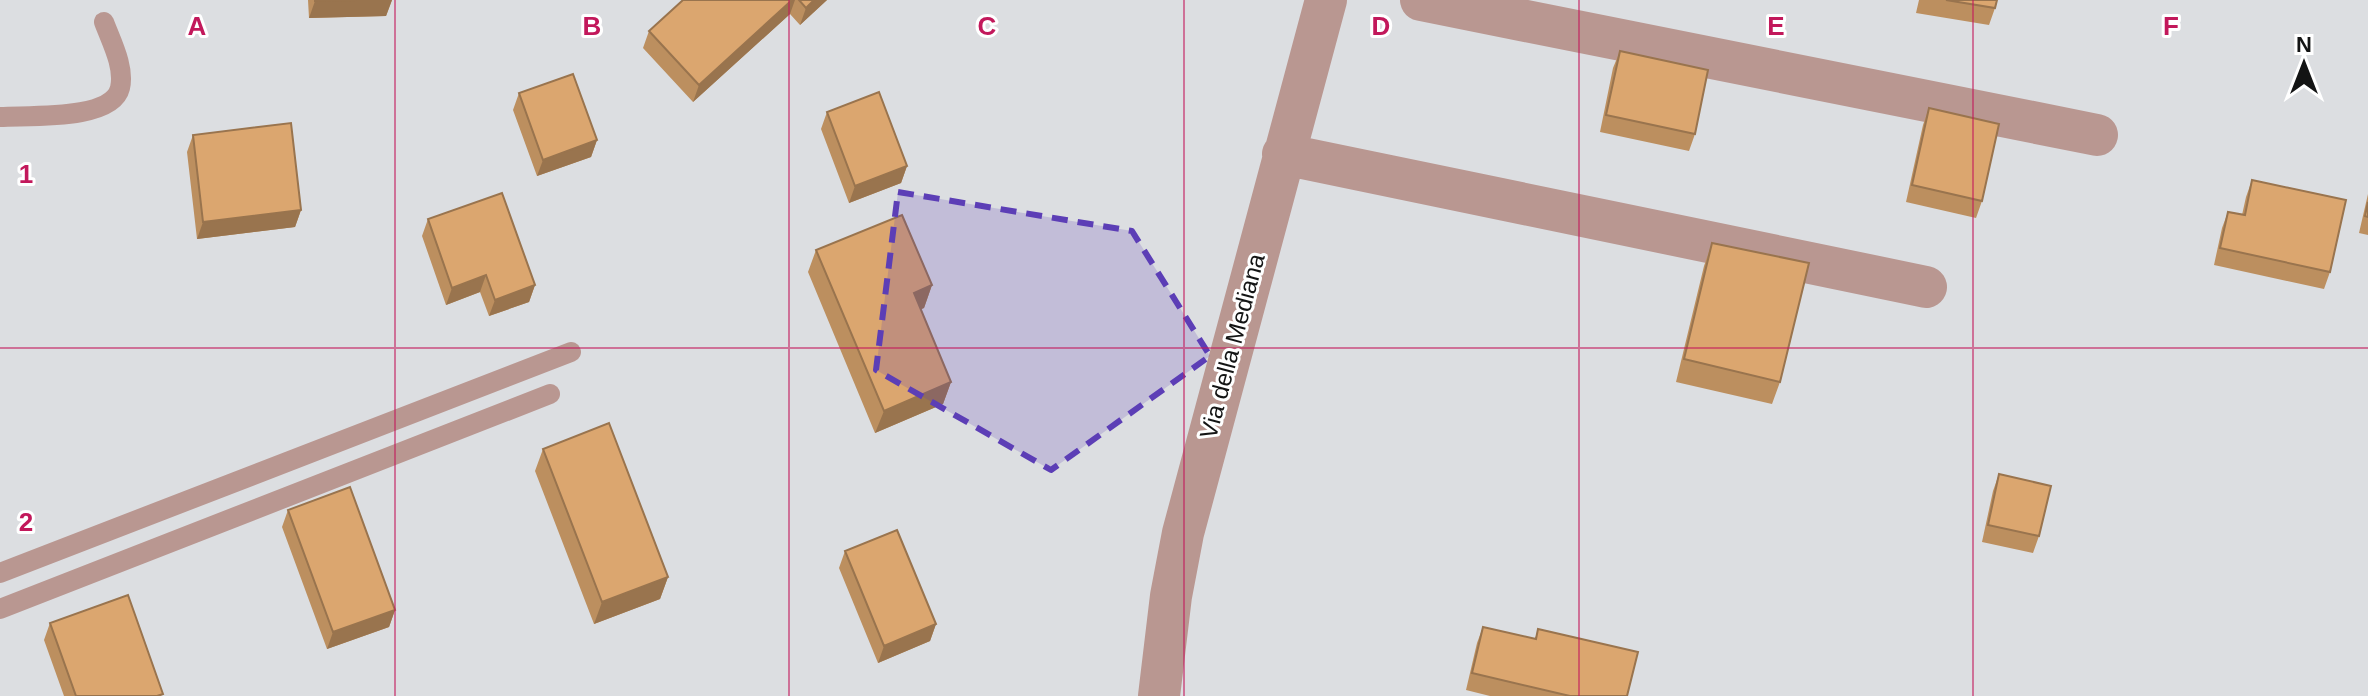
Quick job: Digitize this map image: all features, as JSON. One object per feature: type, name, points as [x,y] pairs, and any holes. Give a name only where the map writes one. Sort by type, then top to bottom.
[{"type":"street","name":"Via della Mediana","points":[[1159,696],[1171,596],[1183,533],[1326,0]]},
{"type":"street","points":[[1421,0],[2097,135]]},
{"type":"street","points":[[1283,154],[1926,287]]},
{"type":"lane","points":[[0,117],[94,110],[115,99],[121,86],[120,72],[104,22]]},
{"type":"lane","points":[[0,573],[571,352]]},
{"type":"lane","points":[[0,609],[550,394]]},
{"type":"highlighted area","points":[[898,192],[1132,231],[1210,356],[1051,470],[876,370]]},
{"type":"building","points":[[683,0],[792,0],[699,85],[649,31]]},
{"type":"building","points":[[799,0],[814,0],[806,8]]},
{"type":"building","points":[[1946,0],[1997,0],[1995,8]]},
{"type":"building","points":[[1620,51],[1708,70],[1695,134],[1606,115]]},
{"type":"building","points":[[573,74],[597,140],[543,160],[519,93]]},
{"type":"building","points":[[879,92],[907,166],[855,186],[827,112]]},
{"type":"building","points":[[1929,108],[1999,124],[1982,201],[1912,185]]},
{"type":"building","points":[[291,123],[301,210],[203,222],[193,135]]},
{"type":"building","points":[[2252,180],[2346,200],[2330,272],[2220,248],[2228,212],[2245,215]]},
{"type":"building","points":[[502,193],[535,285],[495,300],[486,275],[452,288],[428,219]]},
{"type":"building","points":[[902,215],[932,285],[914,293],[951,382],[884,411],[816,250]]},
{"type":"building","points":[[1712,243],[1809,263],[1780,382],[1684,359]]},
{"type":"building","points":[[609,423],[668,577],[602,602],[543,449]]},
{"type":"building","points":[[1999,474],[2051,486],[2039,536],[1988,525]]},
{"type":"building","points":[[350,487],[395,610],[333,632],[288,510]]},
{"type":"building","points":[[897,530],[936,624],[884,646],[845,551]]},
{"type":"building","points":[[128,595],[163,694],[76,696],[50,623]]},
{"type":"building","points":[[1483,627],[1536,639],[1538,629],[1638,652],[1627,696],[1570,696],[1472,673]]}]
